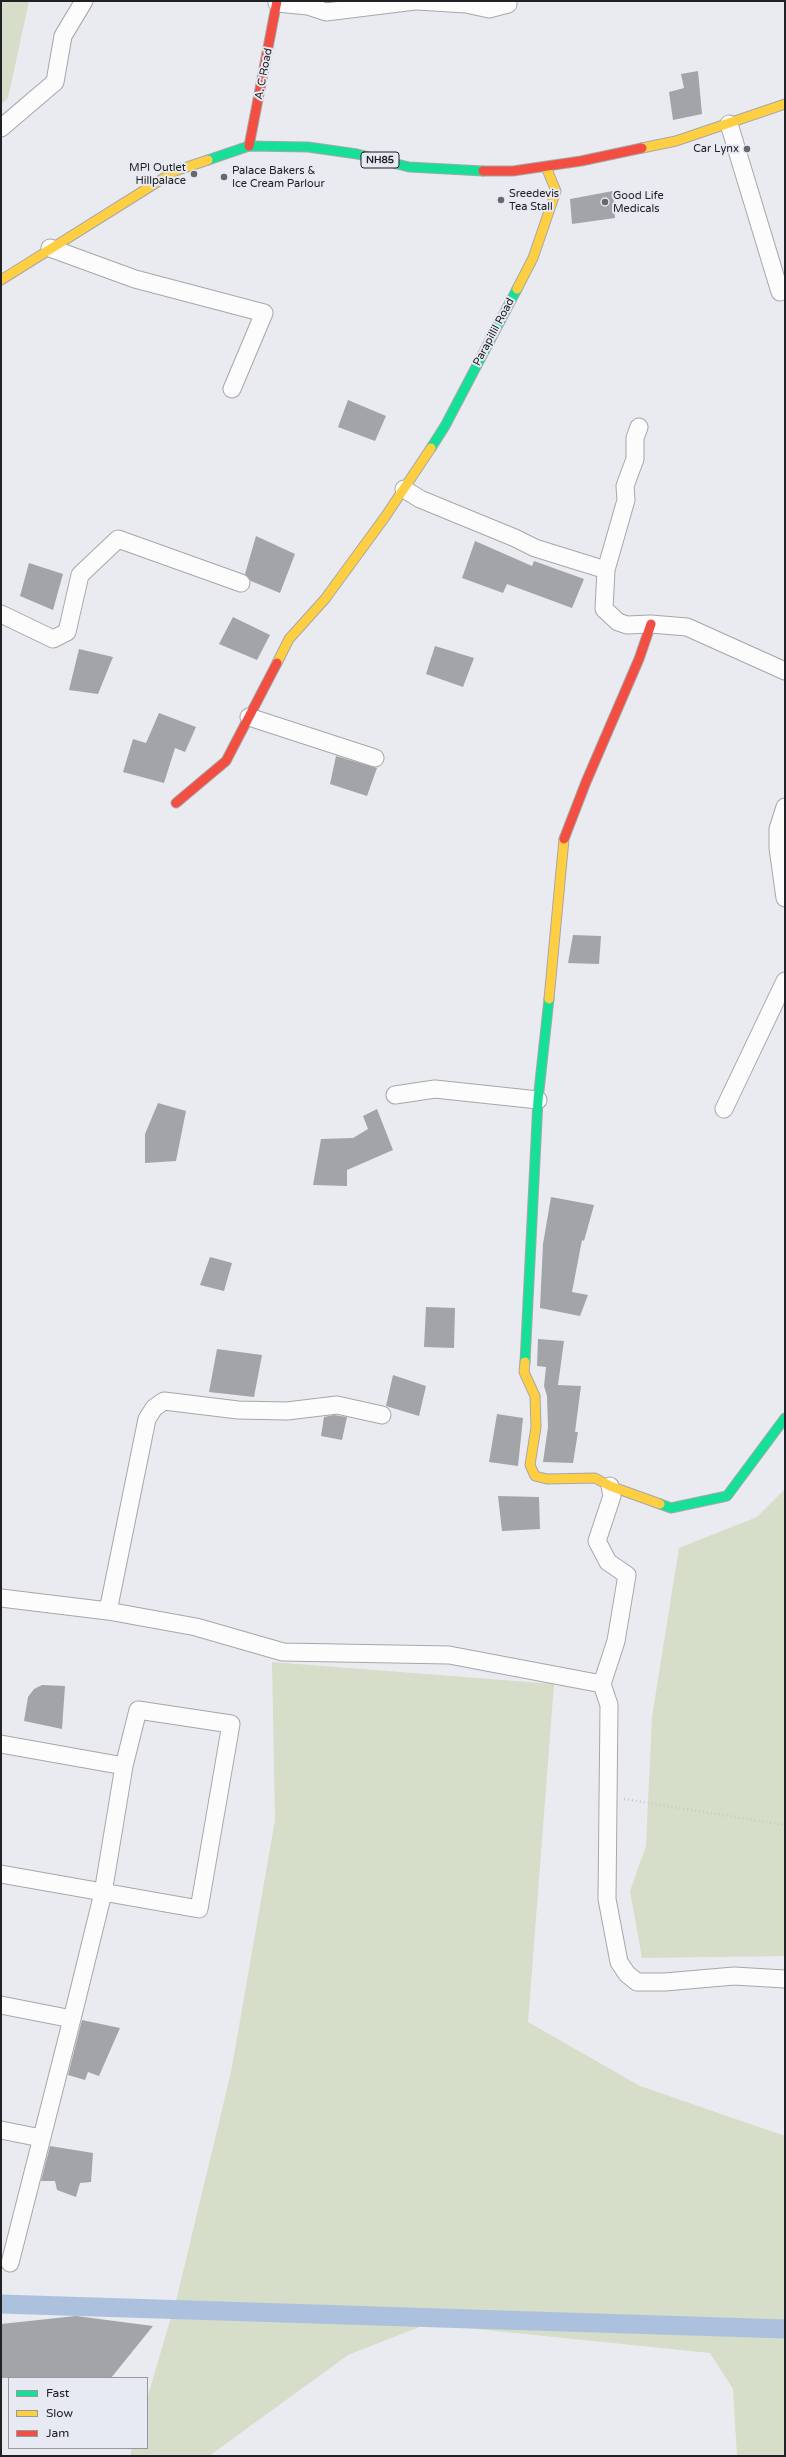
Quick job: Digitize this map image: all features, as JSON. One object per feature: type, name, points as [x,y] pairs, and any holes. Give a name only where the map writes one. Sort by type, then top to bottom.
[{"type":"main road","name":"A. C Road","points":[[249,146],[277,2]]},
{"type":"main road","name":"NH85","points":[[1,280],[175,171],[249,146],[308,147],[357,154],[408,167],[513,171],[546,167],[676,141],[785,104]]},
{"type":"main road","name":"Parapillil Road","points":[[176,803],[226,761],[289,639],[324,599],[404,489],[445,426],[534,258],[556,190],[546,167]]},
{"type":"main road","points":[[651,624],[640,659],[586,782],[564,840],[561,890],[538,1100],[524,1372],[535,1396],[536,1427],[530,1465],[535,1476],[548,1479],[595,1478],[610,1486],[671,1508],[727,1496],[785,1418]]},
{"type":"street","points":[[1,128],[55,82],[63,36],[84,1]]},
{"type":"street","points":[[277,2],[308,6],[326,12],[416,1],[466,4],[488,9],[508,4],[508,1]]},
{"type":"street","points":[[729,124],[780,292]]},
{"type":"street","points":[[50,248],[135,279],[264,313],[232,389]]},
{"type":"street","points":[[639,427],[635,438],[635,459],[626,486],[626,500],[606,570],[604,609],[618,622],[627,625],[651,624],[687,627],[785,672]]},
{"type":"street","points":[[404,489],[420,499],[515,538],[535,548],[606,570]]},
{"type":"street","points":[[1,614],[53,639],[68,632],[80,576],[118,539],[241,583]]},
{"type":"street","points":[[249,717],[375,758]]},
{"type":"street","points":[[785,807],[778,829],[785,898]]},
{"type":"street","points":[[724,1109],[785,981]]},
{"type":"street","points":[[395,1095],[435,1089],[538,1100]]},
{"type":"street","points":[[108,1611],[147,1419],[154,1408],[164,1401],[238,1410],[287,1411],[337,1405],[382,1414]]},
{"type":"street","points":[[610,1486],[612,1496],[597,1541],[608,1562],[627,1575],[616,1641],[602,1684],[609,1705],[607,1899],[619,1962],[627,1974],[637,1982],[665,1982],[734,1976],[785,1980]]},
{"type":"street","points":[[1,1598],[108,1611],[196,1627],[283,1652],[450,1655],[602,1684]]},
{"type":"street","points":[[1,1874],[103,1893],[200,1909],[231,1724],[138,1710],[124,1766],[103,1893],[10,2263]]},
{"type":"street","points":[[1,1744],[124,1766]]},
{"type":"street","points":[[1,2005],[72,2019]]},
{"type":"street","points":[[1,2130],[41,2138]]},
{"type":"path","points":[[608,1796],[785,1825]]},
{"type":"green space","points":[[1,1],[29,1],[8,98],[1,105]]},
{"type":"green space","points":[[785,1489],[785,1956],[642,1958],[630,1891],[646,1846],[652,1717],[679,1548],[757,1517]]},
{"type":"green space","points":[[272,1662],[554,1684],[528,2022],[640,2086],[785,2136],[785,2456],[737,2456],[733,2389],[710,2353],[427,2324],[348,2355],[209,2456],[130,2456],[132,2449],[148,2449],[148,2396],[177,2297],[231,2072],[275,1820]]},
{"type":"building","points":[[698,71],[702,114],[673,120],[669,92],[684,88],[681,74]]},
{"type":"building","points":[[613,191],[615,218],[572,224],[570,199]]},
{"type":"building","points":[[348,400],[386,416],[375,441],[338,427]]},
{"type":"building","points":[[256,536],[295,554],[280,593],[251,581],[245,574]]},
{"type":"building","points":[[475,541],[532,566],[534,561],[584,579],[572,608],[507,584],[503,593],[462,578]]},
{"type":"building","points":[[29,563],[63,574],[53,610],[20,596]]},
{"type":"building","points":[[233,617],[270,635],[257,660],[219,644]]},
{"type":"building","points":[[435,646],[474,658],[463,687],[426,674]]},
{"type":"building","points":[[79,649],[113,657],[98,694],[69,690]]},
{"type":"building","points":[[159,713],[196,727],[185,752],[175,748],[164,783],[123,772],[133,739],[146,743]]},
{"type":"building","points":[[336,756],[377,768],[367,796],[330,784]]},
{"type":"building","points":[[573,935],[601,936],[599,964],[568,963]]},
{"type":"building","points":[[158,1103],[186,1111],[176,1161],[145,1163],[145,1134]]},
{"type":"building","points":[[377,1109],[393,1150],[347,1170],[347,1186],[313,1185],[321,1139],[353,1138],[368,1129],[363,1116]]},
{"type":"building","points":[[551,1197],[594,1205],[584,1241],[582,1240],[572,1292],[588,1295],[580,1316],[540,1308],[543,1244]]},
{"type":"building","points":[[210,1257],[232,1263],[224,1291],[200,1285]]},
{"type":"building","points":[[426,1307],[455,1308],[454,1348],[424,1347]]},
{"type":"building","points":[[538,1339],[564,1341],[558,1385],[581,1386],[575,1432],[578,1432],[573,1463],[543,1462],[548,1427],[547,1396],[544,1386],[546,1367],[537,1366]]},
{"type":"building","points":[[217,1349],[262,1355],[254,1397],[209,1392]]},
{"type":"building","points":[[393,1375],[426,1386],[419,1416],[386,1406]]},
{"type":"building","points":[[497,1414],[523,1418],[518,1466],[489,1462]]},
{"type":"building","points":[[334,1415],[347,1417],[342,1440],[321,1436],[324,1417]]},
{"type":"building","points":[[498,1496],[539,1497],[540,1529],[502,1531]]},
{"type":"building","points":[[42,1685],[65,1686],[62,1729],[24,1721],[28,1697],[34,1689]]},
{"type":"building","points":[[82,2020],[120,2028],[99,2076],[88,2072],[85,2080],[68,2075]]},
{"type":"building","points":[[50,2146],[93,2153],[91,2182],[80,2183],[76,2197],[57,2190],[55,2181],[41,2181]]},
{"type":"building","points":[[76,2316],[153,2326],[112,2377],[1,2378],[1,2324]]},
{"type":"waterway","points":[[1,2304],[785,2329]]},
{"type":"traffic: fast","points":[[208,160],[249,146],[308,147],[357,154],[409,167],[483,171]]},
{"type":"traffic: fast","points":[[431,448],[445,426],[517,289]]},
{"type":"traffic: fast","points":[[525,1362],[538,1100],[549,999]]},
{"type":"traffic: fast","points":[[660,1504],[671,1508],[727,1496],[785,1418]]},
{"type":"traffic: slow","points":[[642,148],[676,141],[785,104]]},
{"type":"traffic: slow","points":[[1,280],[175,171],[208,160]]},
{"type":"traffic: slow","points":[[517,289],[533,258],[556,191],[546,167]]},
{"type":"traffic: slow","points":[[277,663],[289,639],[325,599],[385,517],[431,448]]},
{"type":"traffic: slow","points":[[549,999],[564,839]]},
{"type":"traffic: slow","points":[[525,1362],[524,1372],[535,1396],[536,1427],[530,1465],[535,1476],[547,1479],[595,1478],[610,1486],[660,1504]]},
{"type":"traffic: jam","points":[[249,146],[277,1]]},
{"type":"traffic: jam","points":[[483,171],[513,171],[581,161],[642,148]]},
{"type":"traffic: jam","points":[[564,839],[586,782],[639,659],[651,624]]},
{"type":"traffic: jam","points":[[176,803],[226,761],[277,663]]},
{"type":"place","name":"Car Lynx","points":[[747,149]]},
{"type":"place","name":"MPI Outlet Hillpalace","points":[[194,174]]},
{"type":"place","name":"Palace Bakers & Ice Cream Parlour","points":[[224,177]]},
{"type":"place","name":"Sreedevis Tea Stall","points":[[501,200]]},
{"type":"place","name":"Good Life Medicals","points":[[605,202]]}]
